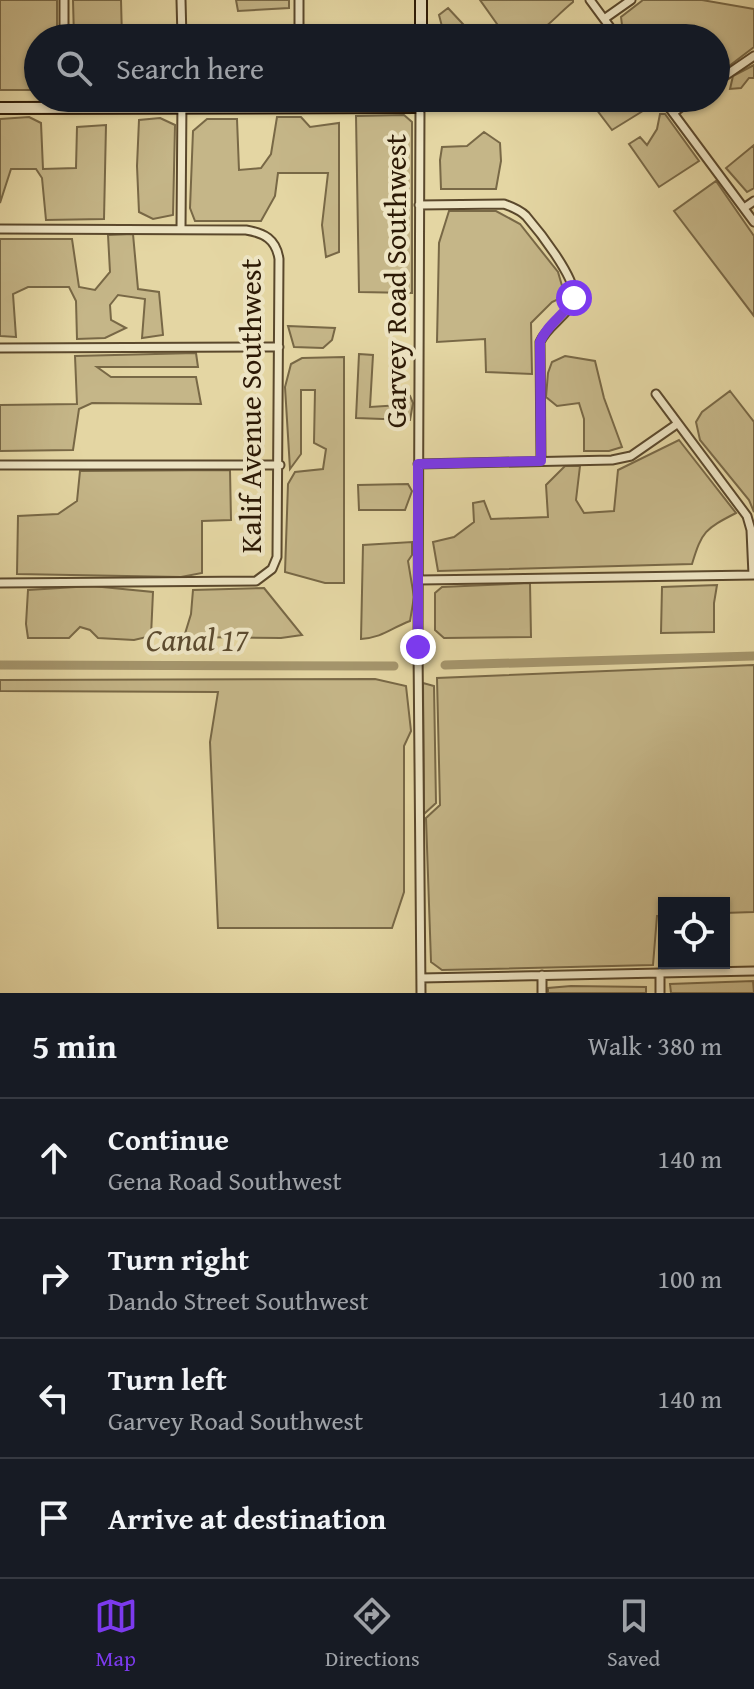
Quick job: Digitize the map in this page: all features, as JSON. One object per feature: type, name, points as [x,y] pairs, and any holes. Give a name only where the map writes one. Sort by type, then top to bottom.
[{"type":"street","points":[[64,0],[64,24]]},
{"type":"street","points":[[181,0],[182,24]]},
{"type":"street","points":[[299,0],[299,24]]},
{"type":"street","points":[[421,0],[421,24]]},
{"type":"street","points":[[590,0],[608,24]]},
{"type":"street","points":[[604,19],[631,0]]},
{"type":"street","points":[[730,72],[754,56]]},
{"type":"street","points":[[0,108],[24,106]]},
{"type":"street","points":[[0,229],[181,228],[182,112]]},
{"type":"street","name":"Garvey Road Southwest","points":[[420,112],[421,993]]},
{"type":"street","points":[[673,113],[754,222]]},
{"type":"street","points":[[744,208],[754,201]]},
{"type":"street","points":[[419,205],[504,204],[515,208],[525,216],[570,277],[574,298],[568,310],[544,331],[540,342],[541,461]]},
{"type":"street","name":"Kalif Avenue Southwest","points":[[0,583],[256,581],[272,569],[279,547],[279,259],[274,242],[261,232],[181,228]]},
{"type":"street","points":[[0,348],[279,347]]},
{"type":"street","points":[[419,580],[753,575],[751,530],[747,516],[656,394]]},
{"type":"street","points":[[418,464],[612,460],[631,456],[677,424]]},
{"type":"street","points":[[0,465],[280,465]]},
{"type":"street","points":[[421,978],[754,971]]},
{"type":"street","points":[[660,973],[660,993]]},
{"type":"street","points":[[542,975],[542,993]]},
{"type":"shaded area","points":[[0,0],[57,0],[57,24],[24,24],[24,90],[0,90]]},
{"type":"shaded area","points":[[73,0],[121,0],[122,24],[74,24]]},
{"type":"shaded area","points":[[236,0],[289,0],[289,8],[238,11]]},
{"type":"shaded area","points":[[480,0],[573,0],[549,24],[497,24]]},
{"type":"shaded area","points":[[643,0],[702,0],[754,9],[754,47],[730,65],[730,24],[622,24],[621,17]]},
{"type":"shaded area","points":[[448,8],[463,24],[441,24],[439,15]]},
{"type":"shaded area","points":[[754,65],[754,78],[749,78],[741,88],[730,89],[733,76]]},
{"type":"shaded area","points":[[598,112],[641,112],[612,130]]},
{"type":"shaded area","points":[[660,114],[665,114],[699,161],[659,187],[629,144],[640,137],[647,145],[657,129]]},
{"type":"shaded area","points":[[404,115],[412,122],[412,293],[359,292],[356,116]]},
{"type":"shaded area","points":[[29,117],[41,123],[43,169],[76,168],[77,127],[106,125],[104,219],[46,220],[42,178],[36,169],[11,169],[0,203],[0,119]]},
{"type":"shaded area","points":[[277,117],[301,117],[310,127],[339,123],[339,252],[326,257],[322,225],[328,173],[278,173],[275,196],[261,221],[195,221],[190,208],[193,131],[207,119],[237,119],[239,170],[261,168],[271,154]]},
{"type":"shaded area","points":[[160,118],[175,125],[173,215],[153,219],[139,212],[139,120]]},
{"type":"shaded area","points":[[484,132],[500,143],[501,161],[496,189],[441,189],[442,147],[467,146]]},
{"type":"shaded area","points":[[754,145],[754,188],[747,192],[726,168]]},
{"type":"shaded area","points":[[716,181],[754,236],[754,316],[674,211]]},
{"type":"shaded area","points":[[449,211],[496,211],[520,224],[558,272],[565,296],[552,302],[531,323],[532,374],[486,372],[485,339],[437,342],[439,243]]},
{"type":"shaded area","points":[[133,234],[138,289],[159,292],[163,335],[142,338],[145,299],[118,295],[110,305],[111,320],[126,328],[105,338],[77,339],[76,301],[69,287],[28,287],[13,294],[16,337],[0,336],[0,239],[72,239],[79,287],[95,290],[110,272],[108,235]]},
{"type":"shaded area","points":[[288,326],[335,328],[332,340],[323,348],[294,347]]},
{"type":"shaded area","points":[[196,353],[198,367],[97,367],[111,377],[196,377],[201,404],[92,403],[79,409],[73,450],[0,451],[0,405],[77,404],[75,356]]},
{"type":"shaded area","points":[[359,354],[373,355],[370,407],[401,405],[405,397],[410,396],[413,403],[410,420],[356,418]]},
{"type":"shaded area","points":[[565,356],[595,361],[604,398],[622,447],[609,451],[584,451],[584,419],[579,403],[557,406],[546,397],[552,362]]},
{"type":"shaded area","points":[[344,357],[344,583],[325,583],[285,572],[288,484],[295,472],[323,469],[326,449],[314,443],[315,390],[301,390],[301,454],[290,469],[285,387],[291,364],[302,358]]},
{"type":"shaded area","points":[[730,391],[754,422],[754,512],[749,500],[700,440],[696,422],[702,412]]},
{"type":"shaded area","points":[[679,440],[736,513],[706,532],[692,564],[438,571],[433,542],[454,537],[474,522],[473,503],[484,501],[491,519],[548,517],[546,485],[565,466],[580,466],[576,500],[584,513],[614,511],[618,470]]},
{"type":"shaded area","points":[[230,470],[231,520],[202,521],[202,573],[181,577],[17,574],[18,516],[58,514],[77,501],[80,471]]},
{"type":"shaded area","points":[[408,484],[412,491],[405,510],[359,510],[358,485]]},
{"type":"shaded area","points":[[412,542],[412,555],[408,561],[414,597],[410,621],[381,635],[361,639],[363,545]]},
{"type":"shaded area","points":[[530,583],[531,637],[444,638],[435,630],[435,593],[442,587]]},
{"type":"shaded area","points":[[717,585],[714,632],[661,633],[662,587]]},
{"type":"shaded area","points":[[92,586],[153,592],[151,636],[134,640],[98,638],[90,630],[80,627],[69,638],[28,638],[28,590]]},
{"type":"shaded area","points":[[264,588],[302,635],[281,638],[184,637],[191,614],[193,590]]},
{"type":"shaded area","points":[[754,665],[754,912],[730,913],[730,897],[658,897],[653,965],[442,970],[431,962],[426,818],[440,805],[437,678]]},
{"type":"shaded area","points":[[375,679],[406,686],[411,731],[404,746],[404,892],[392,928],[218,928],[210,742],[218,692],[0,691],[0,680]]},
{"type":"shaded area","points":[[423,683],[434,686],[436,803],[424,814]]},
{"type":"shaded area","points":[[753,981],[754,993],[671,993],[670,984]]},
{"type":"shaded area","points":[[646,987],[646,993],[548,993],[548,988]]},
{"type":"waterway","name":"Canal 17","points":[[445,665],[754,656]]},
{"type":"waterway","name":"Canal 17","points":[[0,665],[394,666]]},
{"type":"route","points":[[418,647],[418,464],[541,461],[540,342],[544,331],[568,310],[574,298]]}]
